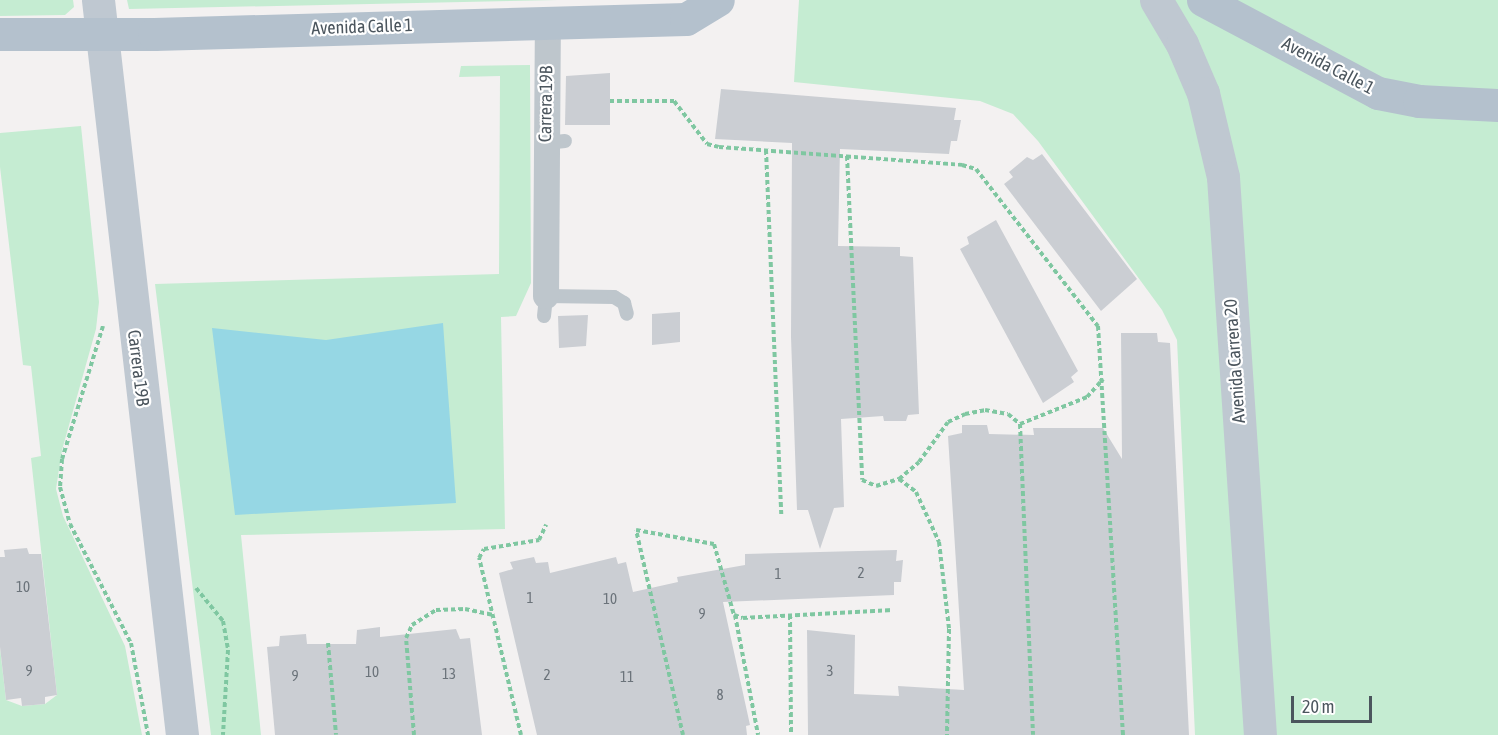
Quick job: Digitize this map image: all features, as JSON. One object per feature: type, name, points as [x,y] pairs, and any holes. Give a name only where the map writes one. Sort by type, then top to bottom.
[{"type":"main road","name":"Avenida Calle 1","points":[[0,34],[103,34],[686,19],[718,0]]},
{"type":"main road","name":"Avenida Calle 1","points":[[1203,0],[1378,93],[1419,101],[1498,105]]},
{"type":"street","name":"Carrera 19B","points":[[98,0],[130,308],[182,735]]},
{"type":"street","name":"Avenida Carrera 20","points":[[1156,0],[1182,44],[1203,93],[1223,177],[1260,735]]},
{"type":"street","name":"Carrera 19B","points":[[545,306],[555,142],[548,21]]},
{"type":"lane","points":[[545,306],[615,297],[624,303],[627,314]]},
{"type":"path","points":[[610,101],[674,100],[707,144],[962,165],[976,170],[1098,326],[1103,378],[1122,735]]},
{"type":"path","points":[[766,150],[781,515]]},
{"type":"path","points":[[847,156],[862,480],[876,486],[899,479],[919,462],[948,422],[985,410],[1008,414],[1020,424],[1033,735]]},
{"type":"path","points":[[104,321],[62,459],[60,487],[70,524],[131,643],[148,735]]},
{"type":"path","points":[[1020,424],[1087,397],[1103,378]]},
{"type":"path","points":[[899,479],[916,492],[939,542],[949,629],[947,735]]},
{"type":"path","points":[[521,735],[479,558],[484,549],[529,544],[539,540],[546,525]]},
{"type":"path","points":[[683,735],[636,530],[714,544],[735,615],[758,735]]},
{"type":"path","points":[[161,558],[207,598],[223,621],[228,650],[224,735]]},
{"type":"path","points":[[414,735],[406,638],[412,625],[436,610],[465,609],[493,615]]},
{"type":"path","points":[[735,615],[743,618],[893,610]]},
{"type":"path","points":[[790,615],[791,735]]},
{"type":"path","points":[[328,643],[336,735]]},
{"type":"green space","points":[[0,0],[73,0],[74,7],[65,15],[0,16]]},
{"type":"green space","points":[[127,0],[558,0],[129,9]]},
{"type":"green space","points":[[799,0],[1498,0],[1498,735],[1195,735],[1177,340],[1162,310],[1038,141],[1013,114],[980,101],[794,82]]},
{"type":"green space","points":[[530,65],[531,283],[516,316],[501,317],[505,529],[241,535],[261,735],[211,735],[155,284],[499,274],[500,76],[459,77],[461,66]]},
{"type":"green space","points":[[81,126],[99,302],[96,329],[62,450],[56,489],[63,516],[125,646],[142,735],[0,735],[0,648],[6,700],[22,706],[45,704],[57,695],[31,458],[41,456],[31,366],[23,365],[0,167],[0,133]]},
{"type":"water","points":[[443,323],[456,503],[235,515],[212,328],[326,340]]},
{"type":"building","points":[[610,73],[610,125],[565,125],[566,76]]},
{"type":"building","points":[[721,89],[956,108],[954,120],[961,120],[957,141],[951,141],[949,154],[840,149],[838,246],[900,247],[900,256],[913,257],[919,414],[908,415],[906,421],[884,421],[883,416],[841,419],[844,507],[834,508],[820,549],[808,510],[797,510],[791,337],[792,143],[715,139]]},
{"type":"building","points":[[1042,154],[1137,279],[1101,311],[1004,184],[1013,177],[1009,172],[1027,157],[1033,160]]},
{"type":"building","points":[[996,220],[1078,371],[1071,377],[1074,382],[1043,403],[960,249],[969,244],[967,237]]},
{"type":"building","points":[[680,312],[680,342],[652,345],[652,314]]},
{"type":"building","points":[[588,315],[586,346],[559,348],[558,316]]},
{"type":"building","points":[[1121,333],[1157,333],[1158,342],[1170,343],[1189,735],[808,735],[807,630],[855,635],[854,694],[899,696],[898,686],[964,690],[948,436],[962,433],[962,425],[987,425],[989,434],[1034,435],[1033,428],[1103,428],[1122,459]]},
{"type":"building","points":[[27,548],[29,554],[41,554],[57,695],[45,697],[45,704],[22,706],[21,698],[6,700],[0,647],[0,557],[5,557],[4,550]]},
{"type":"building","points":[[897,550],[896,561],[903,560],[901,582],[894,582],[894,595],[723,602],[750,725],[746,726],[747,735],[537,735],[499,573],[513,569],[510,562],[534,557],[536,563],[548,562],[550,573],[616,557],[618,564],[626,562],[633,592],[678,582],[677,577],[745,565],[745,554]]},
{"type":"building","points":[[380,627],[380,637],[456,629],[460,639],[470,638],[482,735],[275,735],[267,647],[279,646],[280,636],[306,634],[307,644],[356,644],[357,630]]}]
